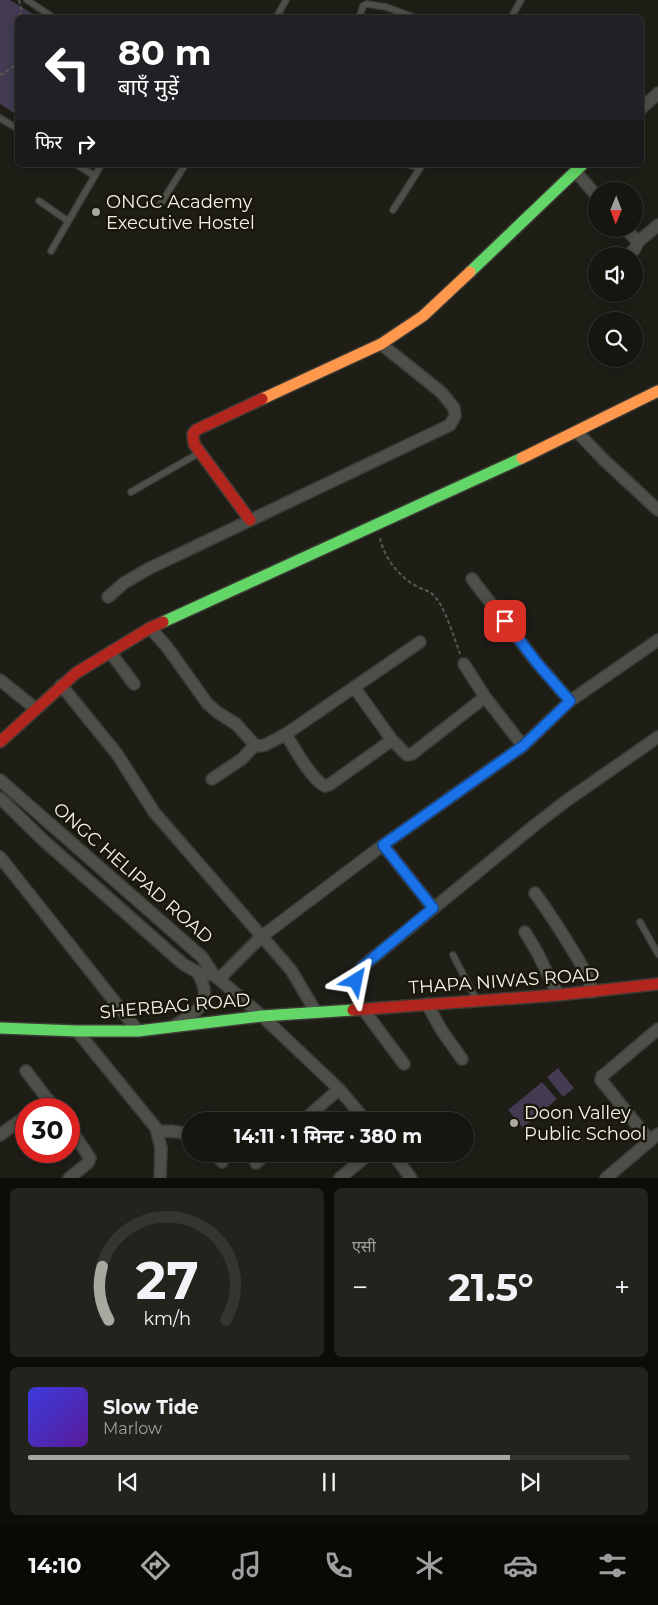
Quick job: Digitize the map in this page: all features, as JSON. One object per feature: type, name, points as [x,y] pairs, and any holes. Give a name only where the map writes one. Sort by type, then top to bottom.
[{"type":"street","points":[[644,105],[658,93]]},
{"type":"street","points":[[250,520],[193,439],[193,434],[196,430],[381,344],[423,316],[578,168],[588,183]]},
{"type":"street","points":[[636,247],[638,242],[658,225]]},
{"type":"street","points":[[634,238],[638,242]]},
{"type":"street","points":[[108,597],[124,582],[148,569],[450,425],[455,416],[454,408],[442,392],[381,344]]},
{"type":"street","points":[[0,742],[76,673],[150,628],[577,432],[658,391]]},
{"type":"street","points":[[577,432],[658,510]]},
{"type":"street","points":[[472,579],[537,663],[570,701]]},
{"type":"street","points":[[150,628],[167,647],[207,703],[236,724],[255,745],[260,746],[286,734],[420,642]]},
{"type":"street","points":[[0,798],[43,840],[183,964],[196,972],[216,977],[261,937],[383,845],[523,746],[570,701],[658,640]]},
{"type":"street","points":[[110,652],[134,684]]},
{"type":"street","points":[[464,664],[485,697],[523,746]]},
{"type":"street","points":[[0,680],[36,709]]},
{"type":"street","points":[[61,686],[117,754],[154,812],[291,970],[316,1012]]},
{"type":"street","points":[[354,687],[392,740],[407,755],[412,754],[485,697]]},
{"type":"street","points":[[286,734],[298,755],[314,776],[325,786],[329,786],[392,740]]},
{"type":"street","points":[[404,1064],[361,1009],[356,981],[360,970],[433,908],[566,801],[658,737]]},
{"type":"street","points":[[212,779],[242,759],[255,745]]},
{"type":"street","name":"ONGC HELIPAD ROAD","points":[[0,780],[202,956],[216,977],[262,1016],[339,1089],[358,1112]]},
{"type":"street","points":[[383,845],[433,908]]},
{"type":"street","points":[[0,857],[138,1031]]},
{"type":"street","points":[[535,893],[582,966],[592,992]]},
{"type":"street","points":[[525,932],[538,952],[558,995]]},
{"type":"street","points":[[171,1028],[197,1009],[205,998],[205,988],[196,972]]},
{"type":"street","name":"THAPA NIWAS ROAD","points":[[262,1016],[558,995],[658,984]]},
{"type":"street","points":[[427,1004],[442,1031],[462,1059]]},
{"type":"street","name":"SHERBAG ROAD","points":[[0,1028],[77,1032],[138,1031],[262,1016]]},
{"type":"street","points":[[606,1178],[654,1137],[601,1080],[602,1076],[658,1029]]},
{"type":"street","points":[[77,1032],[156,1128],[161,1148],[160,1178]]},
{"type":"street","points":[[26,1072],[47,1098]]},
{"type":"street","points":[[312,1112],[339,1089]]},
{"type":"street","points":[[0,1135],[15,1124]]},
{"type":"street","points":[[157,1132],[182,1133]]},
{"type":"street","points":[[69,1178],[88,1163],[90,1158],[80,1143]]},
{"type":"street","points":[[340,1178],[359,1162]]},
{"type":"street","points":[[399,1162],[411,1178]]},
{"type":"lane","points":[[27,0],[50,15]]},
{"type":"lane","points":[[278,15],[286,0]]},
{"type":"lane","points":[[512,15],[521,0]]},
{"type":"lane","points":[[360,15],[363,6],[366,4],[386,7],[408,15]]},
{"type":"lane","points":[[0,118],[15,126]]},
{"type":"lane","points":[[80,167],[95,176]]},
{"type":"lane","points":[[50,251],[100,167]]},
{"type":"lane","points":[[160,205],[184,167]]},
{"type":"lane","points":[[393,210],[421,167]]},
{"type":"lane","points":[[39,200],[68,221]]},
{"type":"lane","points":[[131,492],[201,452]]},
{"type":"lane","points":[[640,922],[658,954]]},
{"type":"lane","points":[[453,954],[477,1001]]},
{"type":"path","points":[[18,0],[21,7],[20,15]]},
{"type":"path","points":[[0,75],[15,66]]},
{"type":"path","points":[[377,525],[382,547],[390,562],[406,579],[417,587],[429,590],[438,600],[464,664]]},
{"type":"shaded area","points":[[0,0],[10,0],[35,15],[15,15],[15,114],[0,104]]},
{"type":"shaded area","points":[[558,1068],[574,1088],[563,1097],[547,1077]]},
{"type":"shaded area","points":[[542,1082],[557,1099],[523,1128],[508,1110]]},
{"type":"traffic: fast","points":[[470,272],[580,167]]},
{"type":"traffic: fast","points":[[163,622],[522,458]]},
{"type":"traffic: fast","points":[[0,1028],[138,1031],[262,1016],[353,1010]]},
{"type":"traffic: slow","points":[[262,399],[381,344],[423,316],[470,272]]},
{"type":"traffic: slow","points":[[522,458],[658,391]]},
{"type":"traffic: jam","points":[[250,520],[194,444],[193,434],[196,430],[262,399]]},
{"type":"traffic: jam","points":[[0,742],[76,673],[163,622]]},
{"type":"traffic: jam","points":[[353,1010],[558,995],[658,984]]},
{"type":"place","name":"ONGC Academy Executive Hostel","points":[[96,212]]},
{"type":"place","name":"Doon Valley Public School","points":[[514,1123]]},
{"type":"route","points":[[356,981],[362,967],[433,908],[383,845],[523,746],[570,701],[537,663],[505,621]]}]
